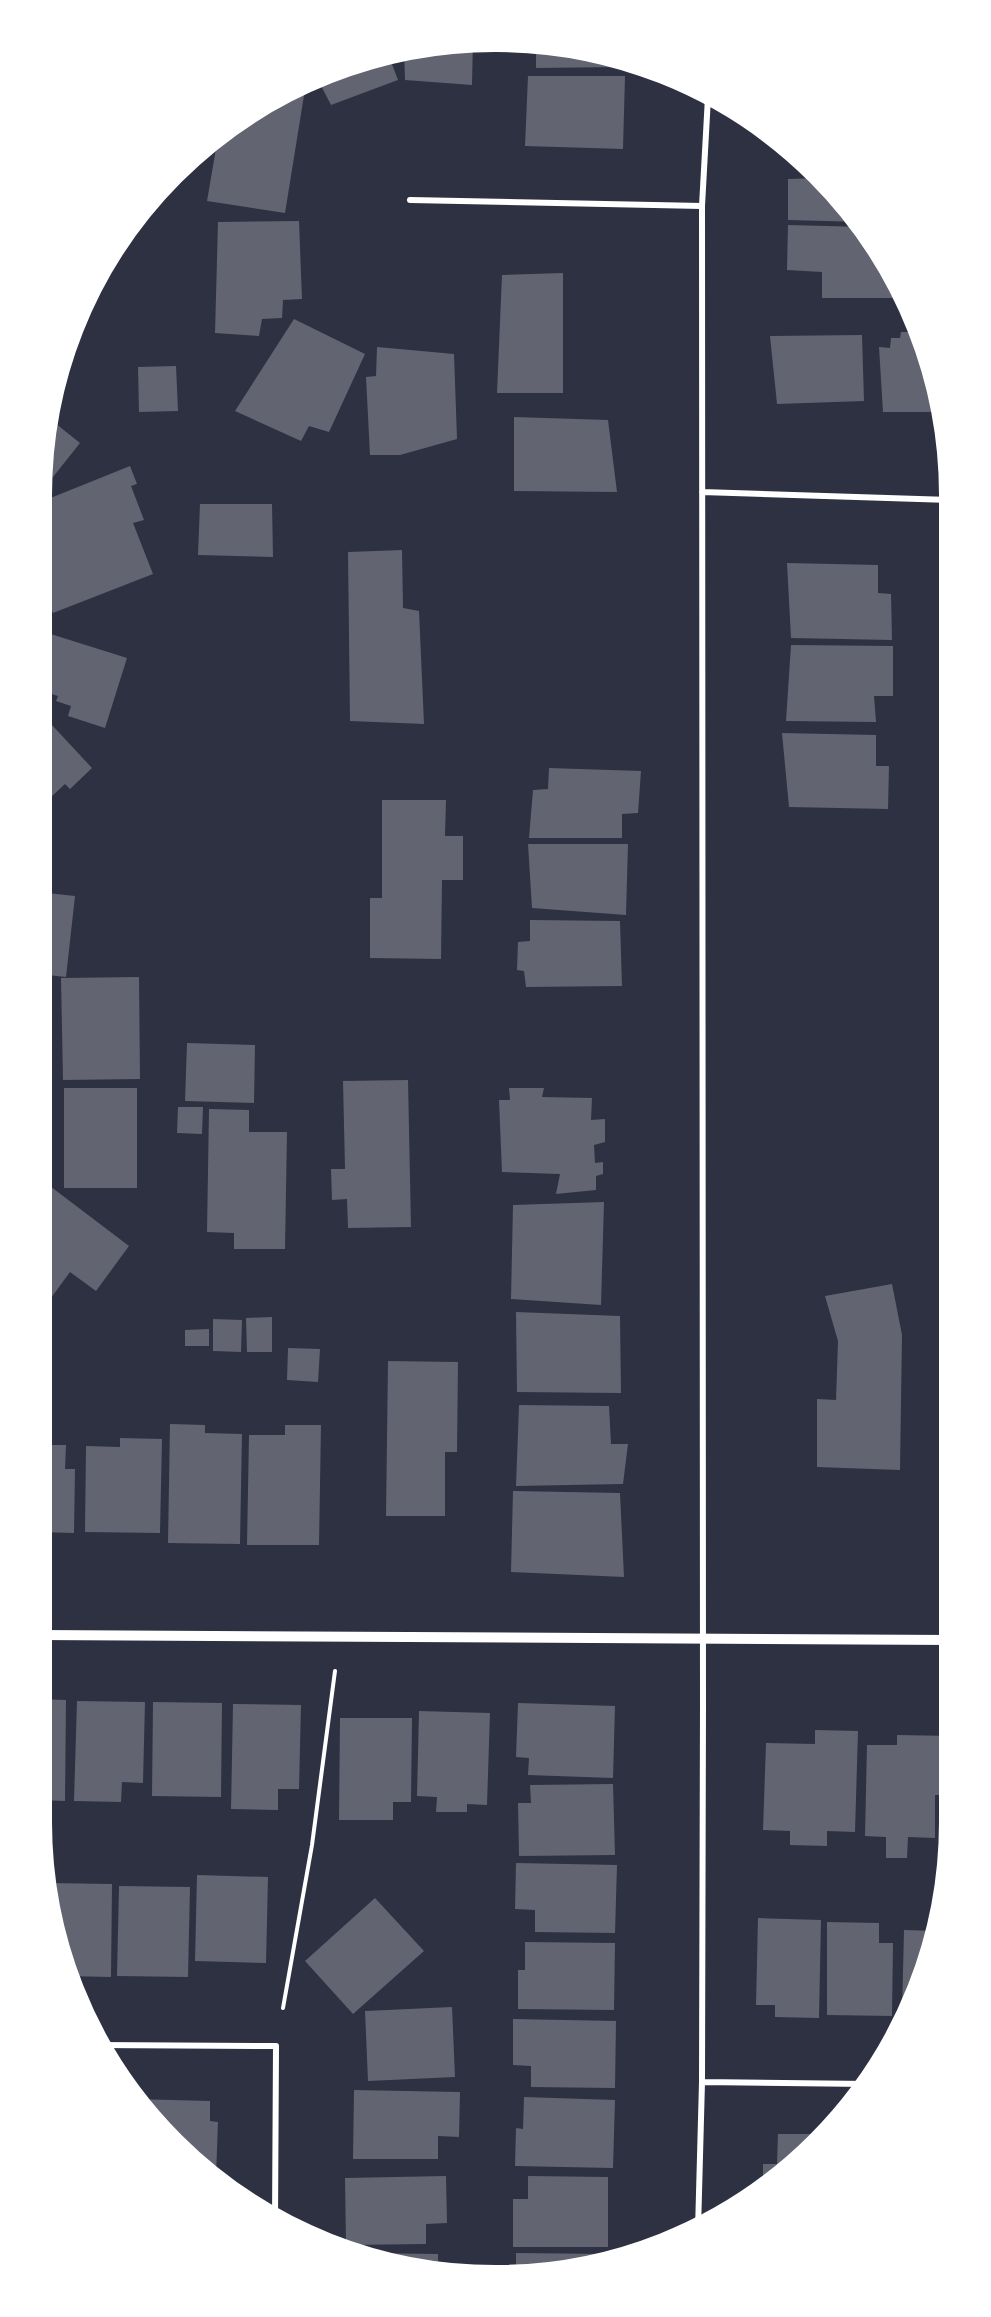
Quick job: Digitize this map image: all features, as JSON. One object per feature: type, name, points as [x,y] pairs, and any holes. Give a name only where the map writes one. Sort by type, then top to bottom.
[{"type":"street","points":[[698,2220],[702,2082],[703,1638],[702,206],[708,102]]},
{"type":"street","points":[[410,200],[702,206]]},
{"type":"street","points":[[702,492],[943,500]]},
{"type":"street","points":[[48,1635],[943,1640]]},
{"type":"street","points":[[108,2045],[276,2046],[275,2211]]},
{"type":"street","points":[[702,2082],[858,2084]]},
{"type":"path","points":[[283,2008],[312,1845],[335,1671]]},
{"type":"building","points":[[473,49],[472,85],[405,80],[404,58]]},
{"type":"building","points":[[536,50],[583,57],[622,67],[622,67],[536,68]]},
{"type":"building","points":[[391,61],[398,80],[331,105],[320,84]]},
{"type":"building","points":[[528,76],[625,76],[623,149],[525,146]]},
{"type":"building","points":[[305,91],[285,213],[207,201],[217,145],[247,123]]},
{"type":"building","points":[[811,178],[850,222],[788,220],[788,179]]},
{"type":"building","points":[[299,221],[302,299],[283,300],[282,318],[262,319],[259,336],[215,333],[218,222]]},
{"type":"building","points":[[788,225],[854,227],[897,298],[822,298],[822,272],[787,270]]},
{"type":"building","points":[[563,273],[563,393],[497,393],[502,275]]},
{"type":"building","points":[[294,319],[365,354],[329,432],[309,426],[301,441],[235,411]]},
{"type":"building","points":[[901,332],[912,332],[928,380],[935,412],[883,412],[879,347],[890,348],[891,338],[900,338]]},
{"type":"building","points":[[862,335],[864,401],[777,404],[770,336]]},
{"type":"building","points":[[377,347],[454,354],[457,439],[400,455],[370,455],[366,377],[376,376]]},
{"type":"building","points":[[176,366],[178,411],[139,412],[138,367]]},
{"type":"building","points":[[514,417],[608,420],[617,492],[514,491]]},
{"type":"building","points":[[54,423],[80,443],[48,483]]},
{"type":"building","points":[[130,466],[137,484],[131,486],[144,520],[133,523],[153,574],[53,613],[48,600],[48,499]]},
{"type":"building","points":[[200,504],[272,504],[273,557],[198,555]]},
{"type":"building","points":[[402,550],[403,608],[419,611],[424,724],[350,721],[348,552]]},
{"type":"building","points":[[787,563],[878,565],[878,593],[891,594],[892,640],[791,638]]},
{"type":"building","points":[[48,633],[127,658],[105,728],[68,716],[71,706],[56,701],[58,696],[48,693]]},
{"type":"building","points":[[791,645],[893,646],[893,696],[874,696],[876,722],[786,721]]},
{"type":"building","points":[[939,662],[943,662],[943,713],[940,713]]},
{"type":"building","points":[[48,721],[92,768],[70,789],[65,784],[48,800]]},
{"type":"building","points":[[782,733],[876,735],[876,766],[889,766],[888,809],[789,807]]},
{"type":"building","points":[[549,768],[641,771],[638,813],[622,814],[622,838],[529,838],[533,790],[548,789]]},
{"type":"building","points":[[382,800],[446,800],[445,836],[463,836],[463,880],[442,880],[441,959],[370,958],[370,898],[382,898]]},
{"type":"building","points":[[528,844],[628,844],[626,915],[532,908]]},
{"type":"building","points":[[48,893],[75,896],[66,977],[48,975]]},
{"type":"building","points":[[530,920],[620,921],[622,986],[526,987],[524,971],[517,970],[518,942],[530,941]]},
{"type":"building","points":[[139,977],[140,1079],[63,1080],[61,978]]},
{"type":"building","points":[[187,1043],[255,1045],[254,1103],[185,1101]]},
{"type":"building","points":[[408,1080],[411,1227],[348,1228],[347,1199],[332,1200],[331,1169],[345,1169],[343,1081]]},
{"type":"building","points":[[64,1088],[137,1088],[137,1188],[64,1188]]},
{"type":"building","points":[[509,1088],[544,1088],[542,1097],[592,1098],[591,1120],[605,1119],[605,1142],[594,1145],[595,1163],[603,1162],[603,1174],[596,1176],[596,1190],[556,1194],[560,1174],[502,1172],[499,1100],[510,1100]]},
{"type":"building","points":[[178,1107],[203,1107],[202,1134],[177,1133]]},
{"type":"building","points":[[209,1109],[249,1110],[249,1132],[287,1132],[285,1249],[234,1249],[234,1233],[207,1232]]},
{"type":"building","points":[[48,1185],[129,1246],[96,1291],[70,1272],[51,1298],[48,1296]]},
{"type":"building","points":[[604,1202],[601,1305],[511,1299],[513,1205]]},
{"type":"building","points":[[892,1284],[902,1335],[900,1470],[817,1467],[817,1399],[836,1400],[838,1341],[825,1296]]},
{"type":"building","points":[[516,1312],[620,1316],[621,1393],[517,1392]]},
{"type":"building","points":[[272,1317],[272,1352],[247,1352],[246,1318]]},
{"type":"building","points":[[213,1319],[242,1320],[241,1352],[213,1351]]},
{"type":"building","points":[[209,1329],[209,1346],[185,1346],[185,1330]]},
{"type":"building","points":[[288,1348],[320,1349],[318,1382],[287,1380]]},
{"type":"building","points":[[388,1361],[458,1362],[457,1452],[445,1452],[445,1516],[386,1516]]},
{"type":"building","points":[[519,1405],[609,1406],[611,1444],[628,1444],[623,1484],[516,1486]]},
{"type":"building","points":[[170,1424],[205,1425],[205,1433],[242,1434],[240,1544],[168,1543]]},
{"type":"building","points":[[285,1425],[321,1425],[319,1545],[247,1545],[249,1435],[285,1435]]},
{"type":"building","points":[[120,1438],[162,1439],[160,1533],[85,1532],[86,1446],[120,1447]]},
{"type":"building","points":[[48,1445],[66,1445],[65,1469],[75,1469],[74,1533],[48,1532]]},
{"type":"building","points":[[513,1491],[620,1493],[624,1577],[511,1572]]},
{"type":"building","points":[[48,1699],[66,1700],[65,1801],[48,1800]]},
{"type":"building","points":[[77,1701],[145,1702],[143,1783],[122,1782],[121,1802],[74,1801]]},
{"type":"building","points":[[153,1702],[222,1703],[221,1797],[152,1796]]},
{"type":"building","points":[[518,1703],[615,1706],[613,1778],[528,1775],[529,1758],[516,1757]]},
{"type":"building","points":[[233,1704],[301,1705],[299,1789],[278,1789],[278,1810],[231,1809]]},
{"type":"building","points":[[419,1711],[490,1713],[487,1805],[467,1804],[467,1812],[436,1812],[437,1797],[417,1796]]},
{"type":"building","points":[[340,1718],[412,1718],[411,1802],[393,1802],[393,1820],[339,1820]]},
{"type":"building","points":[[815,1730],[858,1731],[855,1832],[827,1831],[827,1846],[790,1845],[790,1831],[763,1830],[766,1743],[815,1744]]},
{"type":"building","points":[[897,1735],[943,1736],[943,1795],[935,1795],[935,1838],[908,1837],[907,1858],[886,1858],[886,1837],[865,1836],[867,1745],[897,1745]]},
{"type":"building","points":[[613,1784],[615,1855],[519,1856],[518,1803],[531,1803],[530,1785]]},
{"type":"building","points":[[516,1863],[617,1865],[615,1933],[535,1932],[535,1910],[515,1909]]},
{"type":"building","points":[[197,1875],[268,1877],[266,1963],[195,1961]]},
{"type":"building","points":[[53,1883],[112,1884],[111,1977],[76,1976],[63,1937]]},
{"type":"building","points":[[119,1886],[190,1887],[188,1977],[117,1976]]},
{"type":"building","points":[[375,1898],[424,1951],[353,2014],[305,1961]]},
{"type":"building","points":[[758,1918],[821,1920],[819,2018],[775,2017],[775,2005],[756,2005]]},
{"type":"building","points":[[827,1922],[879,1923],[879,1943],[893,1943],[892,2016],[827,2015]]},
{"type":"building","points":[[904,1930],[929,1931],[919,1965],[902,2008]]},
{"type":"building","points":[[525,1942],[615,1943],[614,2010],[518,2009],[518,1970],[525,1970]]},
{"type":"building","points":[[452,2007],[455,2077],[368,2081],[365,2011]]},
{"type":"building","points":[[513,2019],[616,2021],[615,2088],[531,2087],[531,2066],[513,2065]]},
{"type":"building","points":[[354,2090],[460,2092],[459,2137],[438,2136],[438,2159],[353,2159]]},
{"type":"building","points":[[524,2097],[615,2100],[613,2168],[515,2166],[516,2128],[523,2129]]},
{"type":"building","points":[[144,2099],[210,2101],[210,2121],[218,2122],[216,2171],[179,2138]]},
{"type":"building","points":[[778,2134],[816,2134],[763,2181],[763,2164],[777,2164]]},
{"type":"building","points":[[446,2176],[447,2223],[426,2224],[426,2244],[352,2245],[346,2243],[345,2178]]},
{"type":"building","points":[[528,2176],[608,2177],[608,2247],[513,2247],[513,2199],[528,2199]]},
{"type":"building","points":[[378,2253],[438,2254],[438,2265]]},
{"type":"building","points":[[516,2253],[607,2254],[554,2265],[516,2268]]}]
